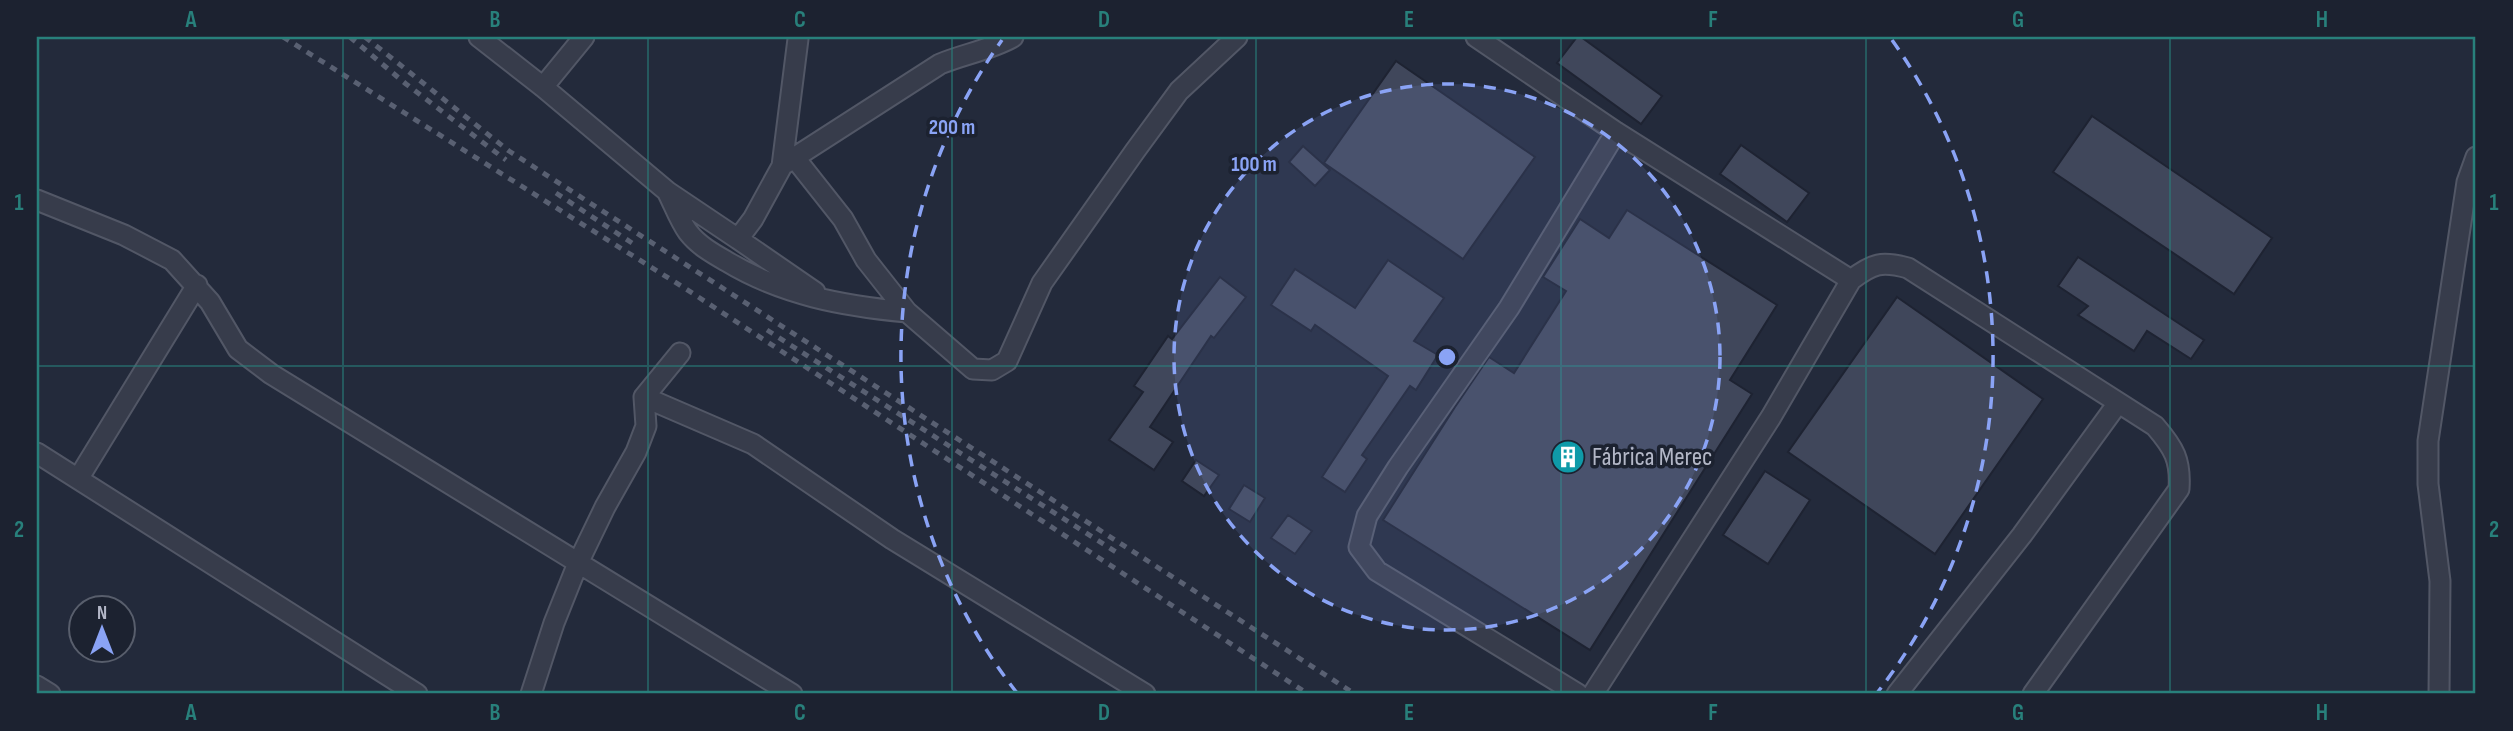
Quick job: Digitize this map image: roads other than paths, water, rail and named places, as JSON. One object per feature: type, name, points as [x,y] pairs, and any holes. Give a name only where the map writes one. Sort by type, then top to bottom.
[{"type":"street","points":[[479,37],[668,192],[830,302]]},
{"type":"street","points":[[543,87],[584,37]]},
{"type":"street","points":[[738,239],[788,161],[940,64],[1013,37]]},
{"type":"street","points":[[800,38],[788,161],[843,219],[866,260],[908,312],[973,369],[992,370],[1007,361],[1042,283],[1179,91],[1237,37]]},
{"type":"street","points":[[1476,37],[1616,132],[1851,280]]},
{"type":"street","points":[[1578,694],[1377,570],[1359,547],[1367,516],[1509,308],[1616,132]]},
{"type":"street","points":[[2439,694],[2440,581],[2428,484],[2428,441],[2468,182],[2476,157]]},
{"type":"street","points":[[668,192],[687,230],[702,246],[743,271],[775,286],[830,302],[908,312]]},
{"type":"street","points":[[37,200],[124,235],[172,260],[210,302],[238,349],[294,388],[792,694]]},
{"type":"street","points":[[1593,694],[1771,417],[1851,280],[1866,268],[1887,262],[1909,268],[2155,426],[2171,444],[2180,470],[2179,489],[2033,694]]},
{"type":"street","points":[[78,480],[197,285]]},
{"type":"street","points":[[531,694],[554,623],[578,563],[636,452],[646,426],[644,397],[680,353]]},
{"type":"street","points":[[644,397],[753,444],[892,539],[1144,694]]},
{"type":"street","points":[[1897,694],[2022,535],[2118,402]]},
{"type":"street","points":[[37,453],[417,694]]},
{"type":"street","points":[[37,686],[50,694]]},
{"type":"railway","points":[[283,37],[686,289],[1308,694]]},
{"type":"railway","points":[[350,37],[406,84],[506,160]]},
{"type":"railway","points":[[365,37],[509,151],[1355,694]]},
{"type":"railway","points":[[556,193],[635,245]]},
{"type":"railway","points":[[767,330],[1119,554]]},
{"type":"place","name":"Fábrica Merec","points":[[1568,457]]}]
